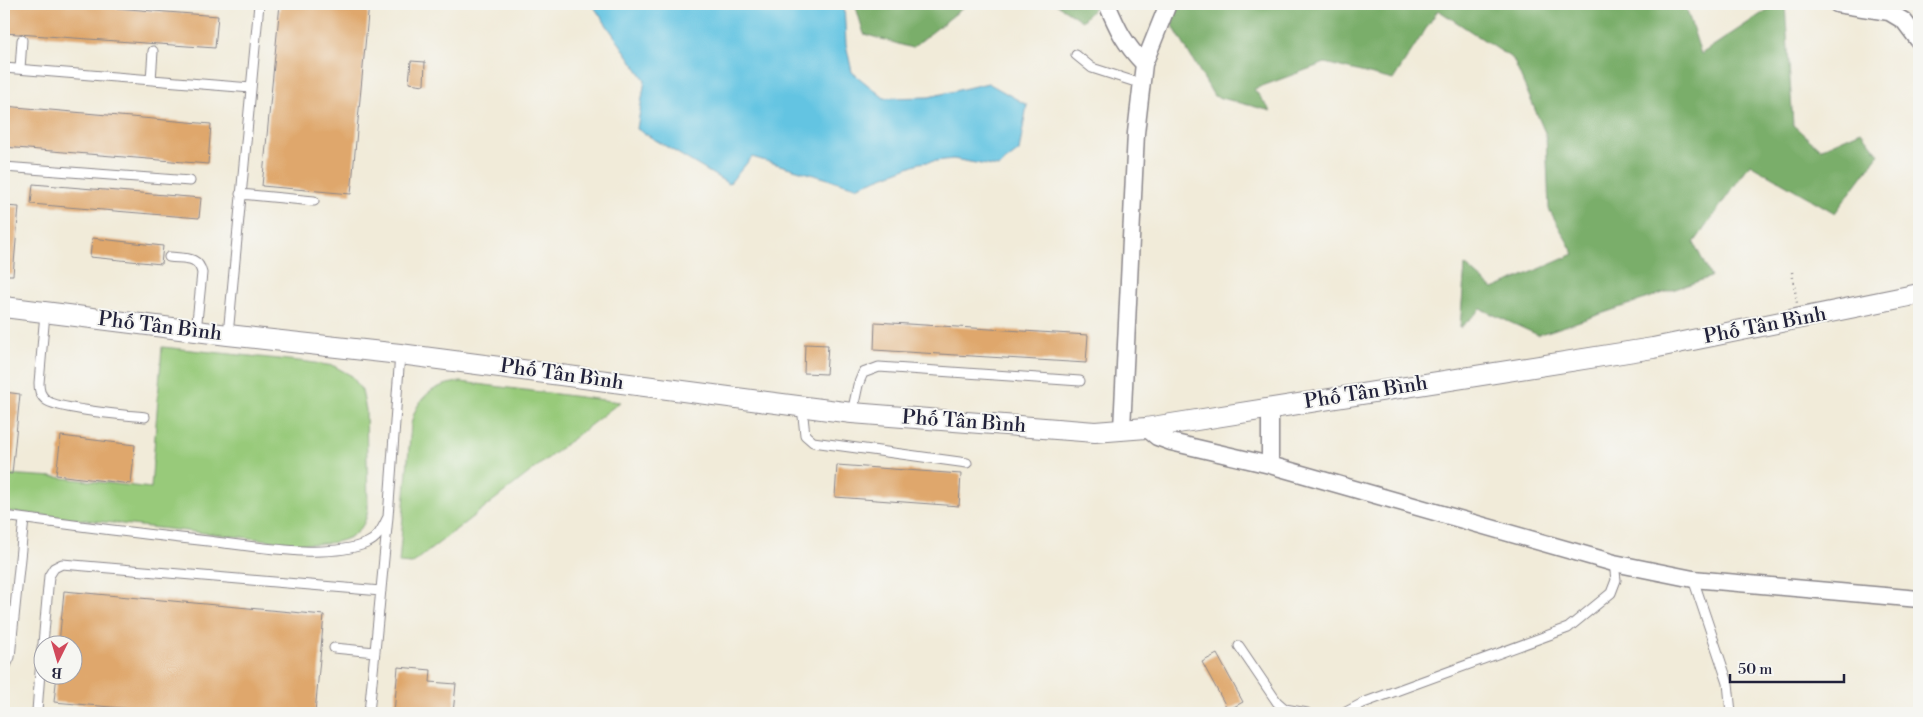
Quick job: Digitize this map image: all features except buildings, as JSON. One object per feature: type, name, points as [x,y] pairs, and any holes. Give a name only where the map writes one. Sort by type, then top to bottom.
[{"type":"street","points":[[1107,4],[1120,35],[1129,49],[1144,64]]},
{"type":"street","points":[[1122,429],[1136,134],[1144,64],[1168,4]]},
{"type":"street","points":[[1837,4],[1889,12],[1904,21],[1919,41]]},
{"type":"street","name":"Phố Tân Bình","points":[[4,307],[400,354],[852,413],[1095,432],[1146,428],[1653,348],[1919,294]]},
{"type":"street","points":[[1270,408],[1270,465]]},
{"type":"street","points":[[1146,428],[1157,437],[1171,442],[1270,465],[1614,563],[1692,579],[1919,599]]},
{"type":"lane","points":[[228,335],[259,4]]},
{"type":"lane","points":[[20,69],[22,40]]},
{"type":"lane","points":[[151,80],[153,51]]},
{"type":"lane","points":[[1076,55],[1092,68],[1142,84]]},
{"type":"lane","points":[[4,68],[251,88]]},
{"type":"lane","points":[[4,167],[190,181]]},
{"type":"lane","points":[[240,194],[314,201]]},
{"type":"lane","points":[[169,257],[195,260],[200,264],[202,273],[196,331]]},
{"type":"lane","points":[[45,313],[39,383],[43,398],[56,405],[144,417]]},
{"type":"lane","points":[[369,713],[388,517],[400,354]]},
{"type":"lane","points":[[852,413],[858,385],[863,373],[879,367],[1080,381]]},
{"type":"lane","points":[[802,407],[804,435],[813,442],[967,463]]},
{"type":"lane","points":[[4,516],[248,546],[325,551],[352,547],[372,541],[379,534],[388,517]]},
{"type":"lane","points":[[4,670],[10,657],[24,519]]},
{"type":"lane","points":[[1344,713],[1363,703],[1568,628],[1611,593],[1616,580],[1614,563]]},
{"type":"lane","points":[[44,634],[49,576],[54,568],[62,564],[381,591]]},
{"type":"lane","points":[[1692,579],[1728,683],[1731,713]]},
{"type":"lane","points":[[1239,646],[1277,702],[1285,709],[1307,713]]},
{"type":"lane","points":[[334,648],[375,652]]},
{"type":"lane","points":[[37,711],[39,684]]},
{"type":"path","points":[[1792,272],[1800,319]]},
{"type":"green space","points":[[855,4],[968,4],[912,48],[864,34]]},
{"type":"green space","points":[[1056,4],[1098,4],[1082,21]]},
{"type":"green space","points":[[1160,4],[1685,4],[1701,54],[1776,4],[1785,4],[1793,125],[1820,149],[1861,131],[1879,154],[1835,213],[1750,164],[1694,243],[1711,277],[1538,335],[1481,309],[1460,328],[1465,265],[1493,289],[1574,254],[1549,209],[1546,135],[1513,59],[1438,10],[1393,80],[1325,63],[1254,89],[1271,111],[1214,96]]},
{"type":"green space","points":[[162,347],[308,362],[334,366],[352,376],[362,391],[366,410],[368,509],[360,529],[353,535],[336,542],[304,544],[4,511],[4,474],[55,477],[151,488]]},
{"type":"green space","points":[[461,382],[620,402],[412,564],[399,563],[413,415],[422,400],[434,389],[451,383]]},
{"type":"water","points":[[592,4],[844,4],[846,44],[852,72],[884,98],[929,97],[988,83],[1027,105],[1019,151],[998,167],[953,159],[919,163],[856,187],[752,157],[729,184],[637,129],[645,80]]}]
